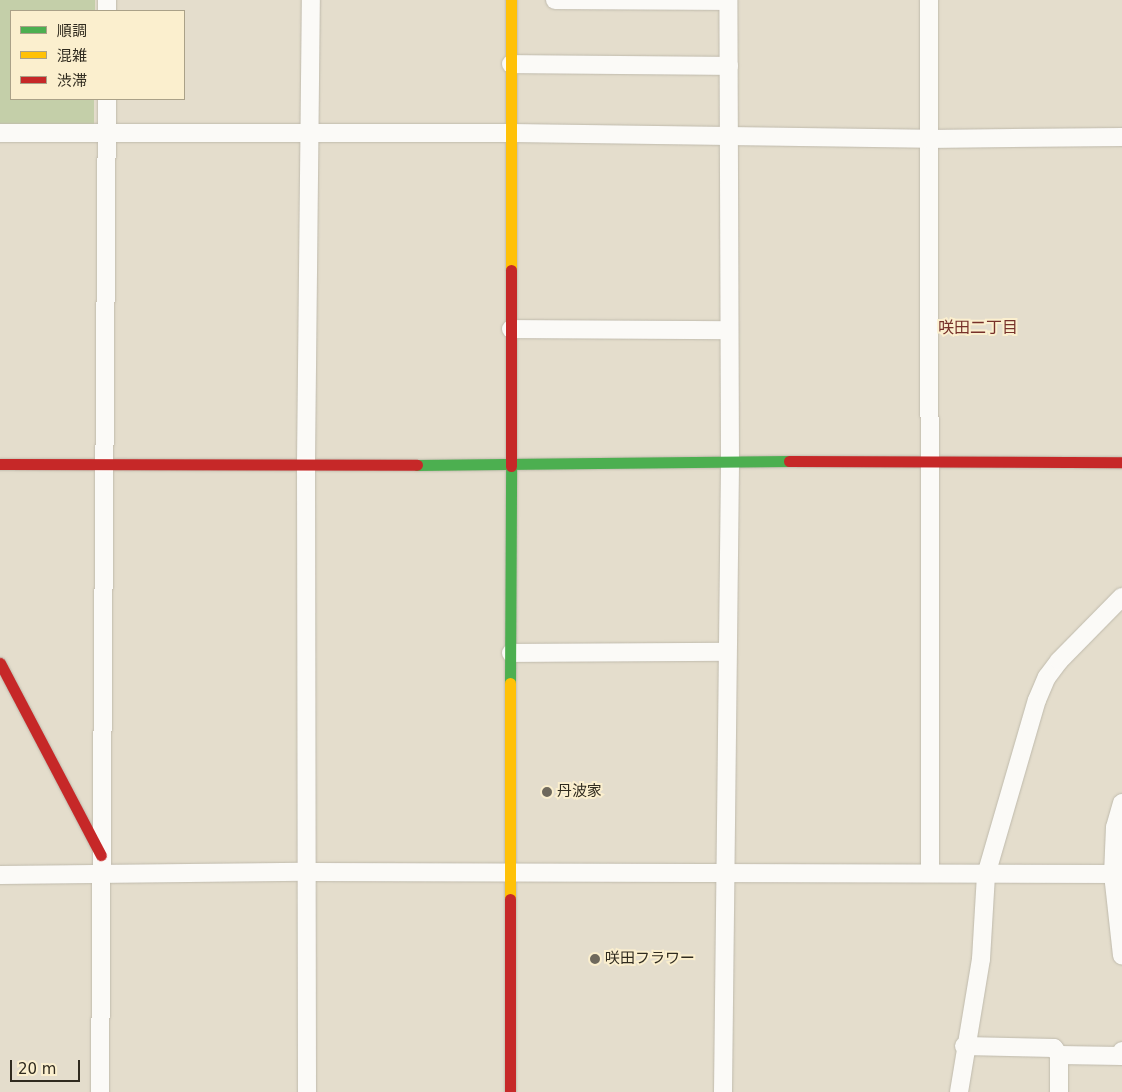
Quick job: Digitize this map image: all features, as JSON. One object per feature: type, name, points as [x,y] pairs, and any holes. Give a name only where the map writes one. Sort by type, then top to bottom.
[{"type":"street","points":[[307,1092],[306,463],[311,0]]},
{"type":"street","points":[[510,1092],[512,873],[511,0]]},
{"type":"street","points":[[555,0],[728,0],[730,461],[726,652],[724,1092]]},
{"type":"street","points":[[929,0],[927,139],[930,872]]},
{"type":"street","points":[[511,64],[729,66]]},
{"type":"street","points":[[100,1092],[107,100]]},
{"type":"street","points":[[0,133],[512,132],[729,134],[927,139],[1122,137]]},
{"type":"street","points":[[512,329],[728,330]]},
{"type":"street","points":[[0,464],[306,463],[512,465],[929,459],[1122,462]]},
{"type":"street","points":[[959,1092],[964,1046],[981,959],[986,874],[1047,677],[1122,597]]},
{"type":"street","points":[[512,653],[726,652]]},
{"type":"street","points":[[0,663],[101,855]]},
{"type":"street","points":[[1122,802],[1115,826],[1122,956]]},
{"type":"street","points":[[0,875],[306,872],[930,872],[1117,874]]},
{"type":"street","points":[[964,1046],[1054,1048],[1059,1055],[1059,1092]]},
{"type":"street","points":[[1059,1055],[1122,1056],[1122,1051]]},
{"type":"green space","points":[[0,0],[95,0],[95,10],[10,10],[10,100],[94,100],[94,128],[0,128]]},
{"type":"traffic: fast","points":[[417,465],[789,461]]},
{"type":"traffic: fast","points":[[510,683],[511,466]]},
{"type":"traffic: slow","points":[[511,0],[511,270]]},
{"type":"traffic: slow","points":[[510,683],[510,899]]},
{"type":"traffic: jam","points":[[511,270],[511,466]]},
{"type":"traffic: jam","points":[[789,461],[1122,462]]},
{"type":"traffic: jam","points":[[0,464],[417,465]]},
{"type":"traffic: jam","points":[[0,663],[101,855]]},
{"type":"traffic: jam","points":[[510,899],[510,1092]]},
{"type":"place","name":"丹波家","points":[[547,792]]},
{"type":"place","name":"咲田フラワー","points":[[595,959]]},
{"type":"district","name":"咲田二丁目","points":[[978,328]]}]
